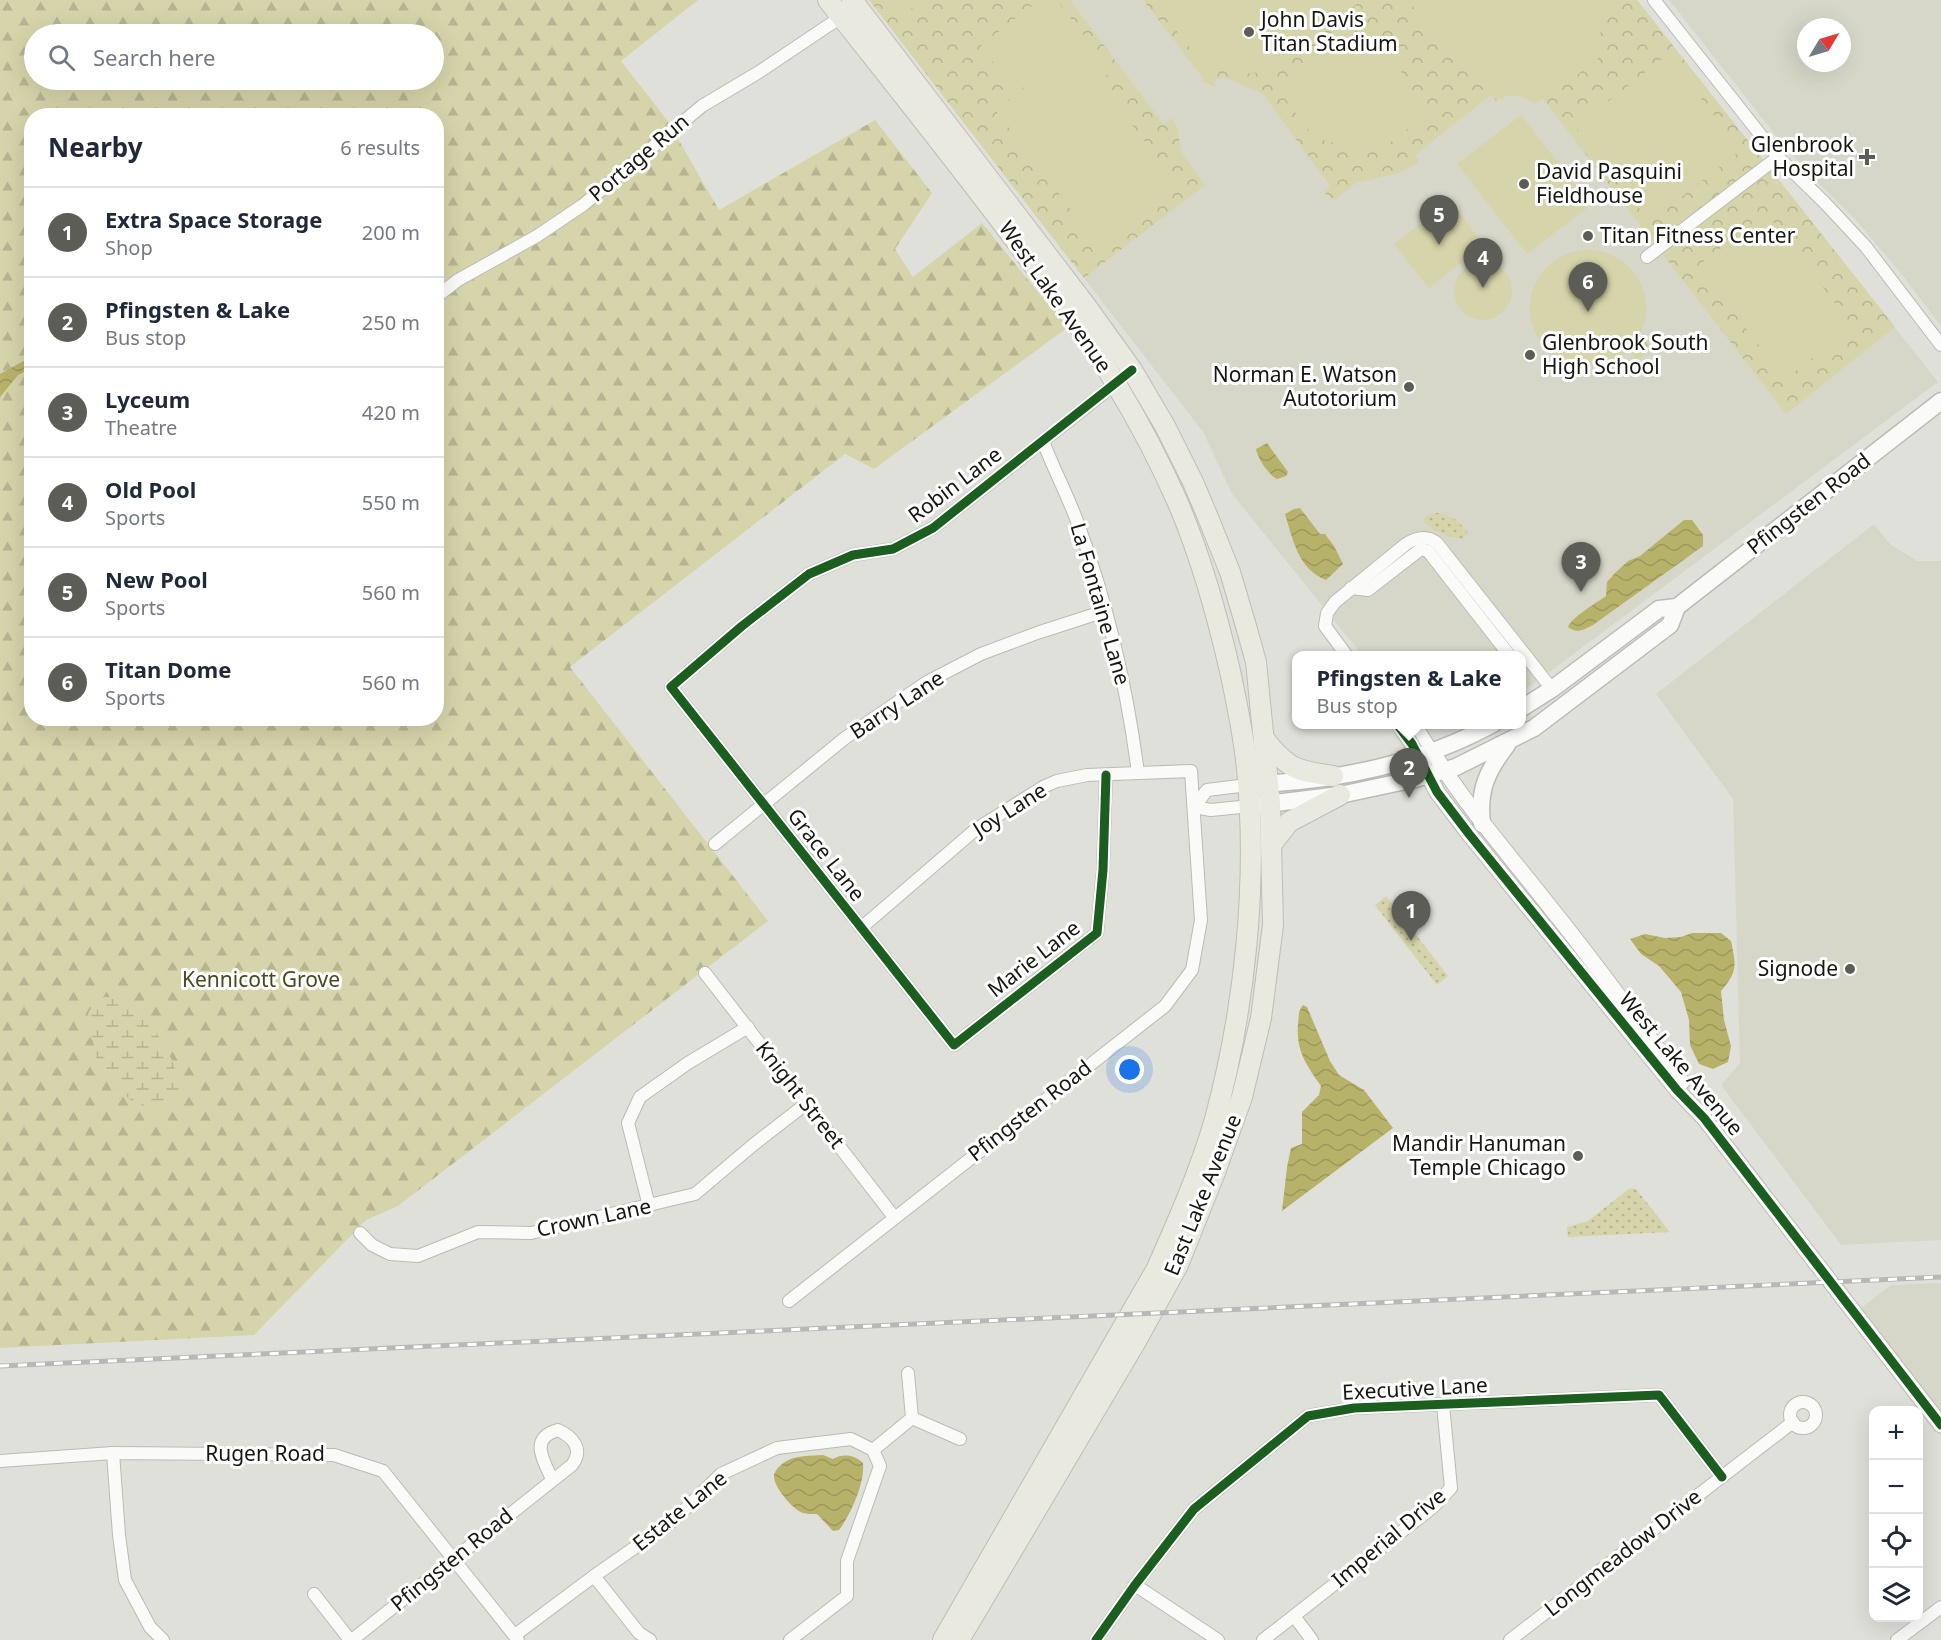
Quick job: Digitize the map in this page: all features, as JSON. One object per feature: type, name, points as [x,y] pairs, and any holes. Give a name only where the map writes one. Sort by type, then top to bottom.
[{"type":"main road","name":"West Lake Avenue","points":[[828,0],[980,193],[1085,333],[1143,431],[1178,502],[1213,604],[1239,715],[1250,806]]},
{"type":"main road","name":"West Lake Avenue","points":[[852,0],[1079,297],[1132,370],[1164,426],[1193,482],[1230,572],[1256,662],[1270,804]]},
{"type":"main road","name":"Pfingsten Road","points":[[1250,806],[1340,795],[1437,773],[1456,767],[1534,728],[1670,625],[1677,607],[1941,401]]},
{"type":"main road","name":"Pfingsten Road","points":[[1526,705],[1552,689],[1659,609],[1677,607]]},
{"type":"main road","points":[[1248,785],[1374,769],[1425,753],[1481,729]]},
{"type":"main road","points":[[1265,740],[1289,765],[1303,772],[1333,776]]},
{"type":"main road","points":[[1482,824],[1481,798],[1485,782],[1492,764],[1510,740]]},
{"type":"main road","points":[[1271,845],[1290,822],[1340,795]]},
{"type":"main road","name":"East Lake Avenue","points":[[958,1640],[1135,1343],[1178,1265],[1242,1097],[1261,1018],[1273,926],[1270,804]]},
{"type":"main road","name":"East Lake Avenue","points":[[943,1640],[1156,1270],[1178,1222],[1199,1166],[1214,1119],[1240,991],[1251,863],[1250,806]]},
{"type":"street","points":[[1654,0],[1778,157],[1866,247],[1941,345]]},
{"type":"street","name":"Portage Run","points":[[444,291],[458,280],[537,236],[583,205],[702,106],[759,72],[841,17]]},
{"type":"street","points":[[1647,257],[1778,157]]},
{"type":"street","name":"Robin Lane","points":[[671,687],[742,626],[809,573],[853,555],[893,549],[933,528],[1132,370]]},
{"type":"street","name":"La Fontaine Lane","points":[[1042,441],[1076,520],[1105,611],[1124,681],[1138,773]]},
{"type":"street","points":[[1343,651],[1324,626],[1331,607],[1351,588],[1412,540],[1419,538],[1432,539],[1522,651]]},
{"type":"street","points":[[1351,588],[1368,590],[1420,549],[1428,550],[1506,651]]},
{"type":"street","name":"Barry Lane","points":[[715,844],[845,738],[927,682],[981,654],[1105,611]]},
{"type":"street","points":[[1526,656],[1552,689]]},
{"type":"street","name":"Grace Lane","points":[[671,687],[954,1045]]},
{"type":"street","name":"West Lake Avenue","points":[[1402,729],[1425,753],[1437,773],[1557,916],[1684,1084],[1704,1118]]},
{"type":"street","points":[[1417,729],[1425,753]]},
{"type":"street","name":"Joy Lane","points":[[861,928],[975,830],[1043,787],[1058,781],[1087,775],[1191,771],[1194,807]]},
{"type":"street","name":"West Lake Avenue","points":[[1437,773],[1437,792],[1469,834],[1677,1090],[1704,1118],[1941,1425]]},
{"type":"street","name":"Marie Lane","points":[[954,1045],[1097,933],[1103,870],[1106,775]]},
{"type":"street","points":[[1194,807],[1207,790],[1248,785]]},
{"type":"street","name":"Pfingsten Road","points":[[789,1301],[1165,1006],[1192,970],[1201,920],[1194,807],[1211,810],[1250,806]]},
{"type":"street","name":"Knight Street","points":[[705,973],[894,1217]]},
{"type":"street","points":[[650,1206],[628,1122],[640,1097],[688,1063],[748,1027]]},
{"type":"street","name":"Crown Lane","points":[[360,1233],[372,1245],[390,1254],[418,1256],[478,1232],[531,1233],[695,1194],[807,1103]]},
{"type":"street","points":[[908,1373],[912,1418]]},
{"type":"street","name":"Executive Lane","points":[[1096,1640],[1194,1509],[1308,1416],[1354,1408],[1659,1395],[1722,1477]]},
{"type":"street","name":"Imperial Drive","points":[[1263,1640],[1433,1507],[1451,1488],[1443,1405]]},
{"type":"street","points":[[912,1418],[960,1439]]},
{"type":"street","points":[[790,1640],[847,1596],[847,1562],[880,1466],[873,1450],[912,1418]]},
{"type":"street","name":"Longmeadow Drive","points":[[1510,1640],[1793,1422]]},
{"type":"street","name":"Estate Lane","points":[[516,1638],[594,1576],[674,1520],[721,1474],[777,1448],[851,1439],[873,1450]]},
{"type":"street","points":[[113,1453],[125,1580],[150,1627],[164,1640]]},
{"type":"street","name":"Rugen Road","points":[[0,1461],[113,1453],[334,1455],[383,1471],[516,1638]]},
{"type":"street","name":"Pfingsten Road","points":[[351,1640],[552,1479]]},
{"type":"street","points":[[594,1576],[639,1633],[650,1640]]},
{"type":"street","points":[[1135,1585],[1218,1640]]},
{"type":"street","points":[[314,1594],[351,1640]]},
{"type":"street","points":[[1897,1640],[1941,1607]]},
{"type":"street","points":[[1294,1616],[1312,1640]]},
{"type":"shaded area","name":"Glenbrook South High School","points":[[869,0],[1637,0],[1938,382],[1526,688],[1526,651],[1359,651],[1232,494],[1203,432]]},
{"type":"shaded area","name":"Glenbrook Hospital","points":[[1669,0],[1941,0],[1941,326],[1900,272],[1854,218],[1811,176],[1777,137]]},
{"type":"shaded area","points":[[1874,524],[1890,544],[1917,561],[1941,561],[1941,1240],[1841,1245],[1721,1085],[1740,1063],[1733,799],[1656,694]]},
{"type":"shaded area","points":[[1941,1283],[1941,1413],[1861,1308],[1891,1285]]},
{"type":"green space","name":"Kennicott Grove","points":[[0,0],[698,0],[621,61],[667,120],[719,210],[875,120],[932,193],[895,249],[913,277],[982,223],[1067,328],[874,469],[845,454],[570,667],[768,921],[398,1206],[366,1220],[254,1335],[0,1348]]},
{"type":"green space","points":[[869,0],[1070,0],[1164,125],[1172,118],[1178,129],[1181,152],[1205,185],[1084,278]]},
{"type":"green space","points":[[888,0],[922,0],[900,17]]},
{"type":"green space","points":[[1040,0],[1058,2],[1112,72],[1098,80],[1180,188],[1100,248],[996,111],[1024,88],[1001,73],[981,45]]},
{"type":"green space","points":[[1143,0],[1637,0],[1895,327],[1786,414],[1543,99],[1535,104],[1516,96],[1496,101],[1491,95],[1415,155],[1419,162],[1402,172],[1356,183],[1335,200],[1323,192],[1330,186],[1263,94],[1224,77],[1216,79],[1215,87],[1201,81],[1203,78]]},
{"type":"green space","name":"John Davis Titan Stadium","points":[[1153,0],[1362,0],[1269,71],[1243,74],[1203,65]]},
{"type":"green space","points":[[1408,0],[1604,0],[1598,59],[1552,94],[1500,95],[1451,56]]},
{"type":"green space","points":[[1359,30],[1370,31],[1403,74],[1426,115],[1389,143],[1372,147],[1339,145],[1320,138],[1305,126],[1284,97],[1314,64]]},
{"type":"green space","points":[[1667,55],[1741,150],[1650,222],[1576,127]]},
{"type":"green space","name":"David Pasquini Fieldhouse","points":[[1521,115],[1591,205],[1527,254],[1457,164]]},
{"type":"green space","points":[[1450,201],[1484,245],[1429,288],[1394,244]]},
{"type":"green space","points":[[1766,213],[1853,327],[1785,379],[1698,266]]},
{"type":"green space","points":[[1588,250],[1610,254],[1629,267],[1642,286],[1646,308],[1642,330],[1629,349],[1610,362],[1588,366],[1566,362],[1547,349],[1534,330],[1530,308],[1534,286],[1547,267],[1566,254]]},
{"type":"green space","points":[[1477,262],[1489,262],[1504,270],[1512,285],[1512,297],[1504,312],[1489,320],[1477,320],[1462,312],[1454,297],[1454,285],[1462,270]]},
{"type":"green space","points":[[1641,332],[1653,348],[1637,360],[1629,349]]},
{"type":"green space","points":[[1435,513],[1451,516],[1469,534],[1462,539],[1435,530],[1422,519]]},
{"type":"green space","points":[[1386,896],[1448,976],[1437,985],[1375,905]]},
{"type":"green space","points":[[105,997],[120,998],[154,1028],[172,1060],[180,1085],[177,1099],[169,1107],[137,1105],[120,1091],[97,1061],[88,1014],[95,1001]]},
{"type":"green space","points":[[1630,1188],[1636,1189],[1670,1232],[1568,1237],[1567,1227],[1588,1221]]},
{"type":"water","points":[[24,361],[24,372],[18,375],[0,397],[0,374]]},
{"type":"water","points":[[1267,443],[1288,472],[1286,476],[1277,479],[1261,462],[1256,449]]},
{"type":"water","points":[[1300,508],[1320,534],[1325,534],[1343,564],[1326,580],[1309,569],[1294,543],[1285,514]]},
{"type":"water","points":[[1684,520],[1692,520],[1703,535],[1703,546],[1593,625],[1577,631],[1568,627],[1579,615],[1606,596],[1607,582],[1628,561],[1640,556]]},
{"type":"water","points":[[1692,933],[1721,933],[1731,941],[1734,956],[1733,973],[1721,991],[1724,1020],[1731,1046],[1728,1062],[1713,1069],[1699,1064],[1690,1045],[1689,1020],[1681,992],[1659,966],[1641,954],[1630,939],[1645,934],[1665,938],[1681,937]]},
{"type":"water","points":[[1303,1005],[1307,1007],[1330,1061],[1339,1075],[1364,1090],[1393,1128],[1282,1211],[1291,1148],[1302,1144],[1302,1112],[1319,1095],[1321,1086],[1300,1050],[1299,1016]]},
{"type":"water","points":[[823,1455],[833,1459],[849,1456],[863,1463],[862,1480],[856,1498],[839,1530],[833,1531],[817,1514],[799,1511],[784,1497],[775,1480],[776,1470],[789,1460],[803,1456]]},
{"type":"railway","points":[[0,1366],[1941,1277]]},
{"type":"cycle path","points":[[1106,775],[1103,870],[1097,933],[954,1045],[671,687],[742,626],[809,574],[853,555],[893,549],[933,528],[1132,370]]},
{"type":"cycle path","points":[[1401,729],[1412,744],[1437,792],[1469,834],[1677,1090],[1704,1118],[1941,1425]]},
{"type":"cycle path","points":[[1096,1640],[1194,1509],[1308,1416],[1354,1408],[1659,1395],[1722,1477]]},
{"type":"place","name":"John Davis Titan Stadium","points":[[1249,32]]},
{"type":"place","name":"Glenbrook Hospital","points":[[1867,157]]},
{"type":"place","name":"David Pasquini Fieldhouse","points":[[1524,184]]},
{"type":"place","name":"Titan Fitness Center","points":[[1588,236]]},
{"type":"place","name":"New Pool","points":[[1439,245]]},
{"type":"place","name":"Old Pool","points":[[1483,288]]},
{"type":"place","name":"Titan Dome","points":[[1588,312]]},
{"type":"place","name":"Glenbrook South High School","points":[[1530,355]]},
{"type":"place","name":"Norman E. Watson Autotorium","points":[[1409,387]]},
{"type":"place","name":"Lyceum","points":[[1581,592]]},
{"type":"place","name":"Pfingsten & Lake","points":[[1409,798]]},
{"type":"place","name":"Extra Space Storage","points":[[1411,941]]},
{"type":"place","name":"Signode","points":[[1850,969]]},
{"type":"place","name":"Mandir Hanuman Temple Chicago","points":[[1578,1156]]}]
